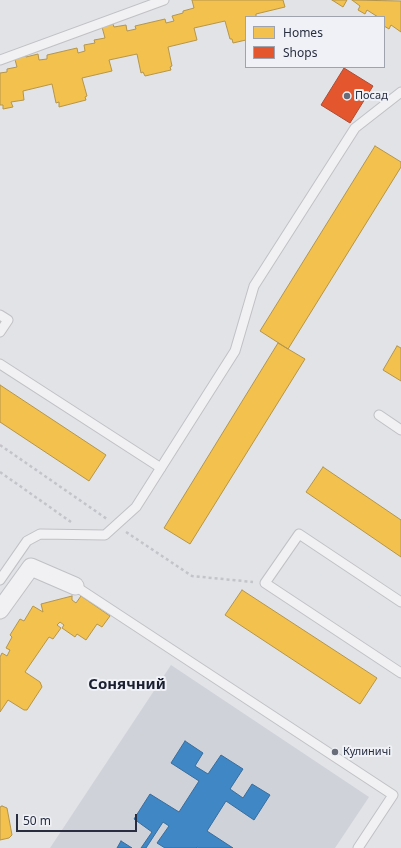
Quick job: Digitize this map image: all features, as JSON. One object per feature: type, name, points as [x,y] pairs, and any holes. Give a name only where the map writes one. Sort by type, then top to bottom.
[{"type":"street","points":[[0,610],[32,567],[75,586]]},
{"type":"lane","points":[[0,60],[164,0]]},
{"type":"lane","points":[[0,580],[27,541],[40,534],[105,535],[136,506],[235,351],[254,286],[355,128],[401,92]]},
{"type":"lane","points":[[0,315],[8,320],[0,332]]},
{"type":"lane","points":[[0,364],[161,468]]},
{"type":"lane","points":[[379,415],[401,430]]},
{"type":"lane","points":[[401,602],[298,534],[265,583],[401,673]]},
{"type":"lane","points":[[75,586],[394,795],[358,848]]},
{"type":"path","points":[[0,446],[192,576],[265,583]]},
{"type":"path","points":[[0,472],[89,535]]},
{"type":"shaded area","points":[[171,665],[369,797],[335,848],[50,848]]},
{"type":"building: Homes","points":[[192,0],[283,0],[285,7],[256,14],[256,16],[245,16],[245,40],[233,43],[232,39],[230,39],[225,21],[194,28],[197,40],[168,47],[172,66],[170,67],[171,70],[145,76],[143,72],[141,73],[137,54],[109,60],[112,71],[82,78],[87,96],[85,97],[86,100],[59,107],[59,102],[56,103],[52,84],[23,91],[24,100],[11,102],[13,107],[3,109],[3,105],[0,105],[0,73],[7,72],[7,69],[17,67],[14,56],[25,54],[26,57],[38,54],[39,60],[47,59],[47,55],[77,48],[78,53],[85,51],[84,45],[95,43],[94,40],[105,38],[102,27],[113,24],[114,27],[126,25],[127,31],[136,29],[135,26],[165,19],[166,23],[174,21],[172,16],[194,8]]},
{"type":"building: Homes","points":[[332,0],[347,0],[343,7]]},
{"type":"building: Homes","points":[[352,0],[401,1],[401,32],[391,25],[389,29],[385,27],[385,16],[376,16],[367,10],[365,14],[358,10],[360,6]]},
{"type":"building: Homes","points":[[375,146],[401,162],[401,167],[288,349],[260,331]]},
{"type":"building: Homes","points":[[278,343],[305,359],[190,544],[164,528]]},
{"type":"building: Homes","points":[[397,346],[401,348],[401,381],[383,370]]},
{"type":"building: Homes","points":[[0,385],[106,455],[89,481],[0,422]]},
{"type":"building: Homes","points":[[323,467],[401,520],[401,557],[306,492]]},
{"type":"building: Homes","points":[[242,590],[377,678],[360,704],[225,615]]},
{"type":"building: Homes","points":[[72,596],[72,600],[76,603],[81,596],[110,616],[102,627],[97,624],[86,640],[77,634],[75,637],[62,628],[64,625],[60,622],[57,625],[61,628],[53,639],[49,637],[25,672],[40,682],[42,687],[27,710],[24,710],[8,700],[0,712],[0,657],[2,653],[7,656],[10,650],[6,648],[12,637],[10,635],[20,619],[24,621],[33,606],[43,612],[41,604]]},
{"type":"building: Homes","points":[[2,806],[7,808],[12,835],[9,838],[0,840],[0,807]]},
{"type":"building: Shops","points":[[344,68],[373,86],[350,123],[321,105]]},
{"type":"building: Schools","points":[[185,741],[203,753],[195,766],[208,774],[221,755],[243,769],[230,789],[243,798],[252,784],[270,795],[254,820],[226,801],[207,831],[233,848],[165,848],[157,843],[169,826],[163,822],[146,848],[141,848],[152,832],[134,819],[150,794],[179,812],[199,781],[171,763]]},
{"type":"building: Schools","points":[[121,841],[132,848],[117,848]]},
{"type":"place","name":"Посад","points":[[347,96]]},
{"type":"place","name":"Кулиничі","points":[[335,752]]},
{"type":"district","name":"Сонячний","points":[[127,685]]}]
